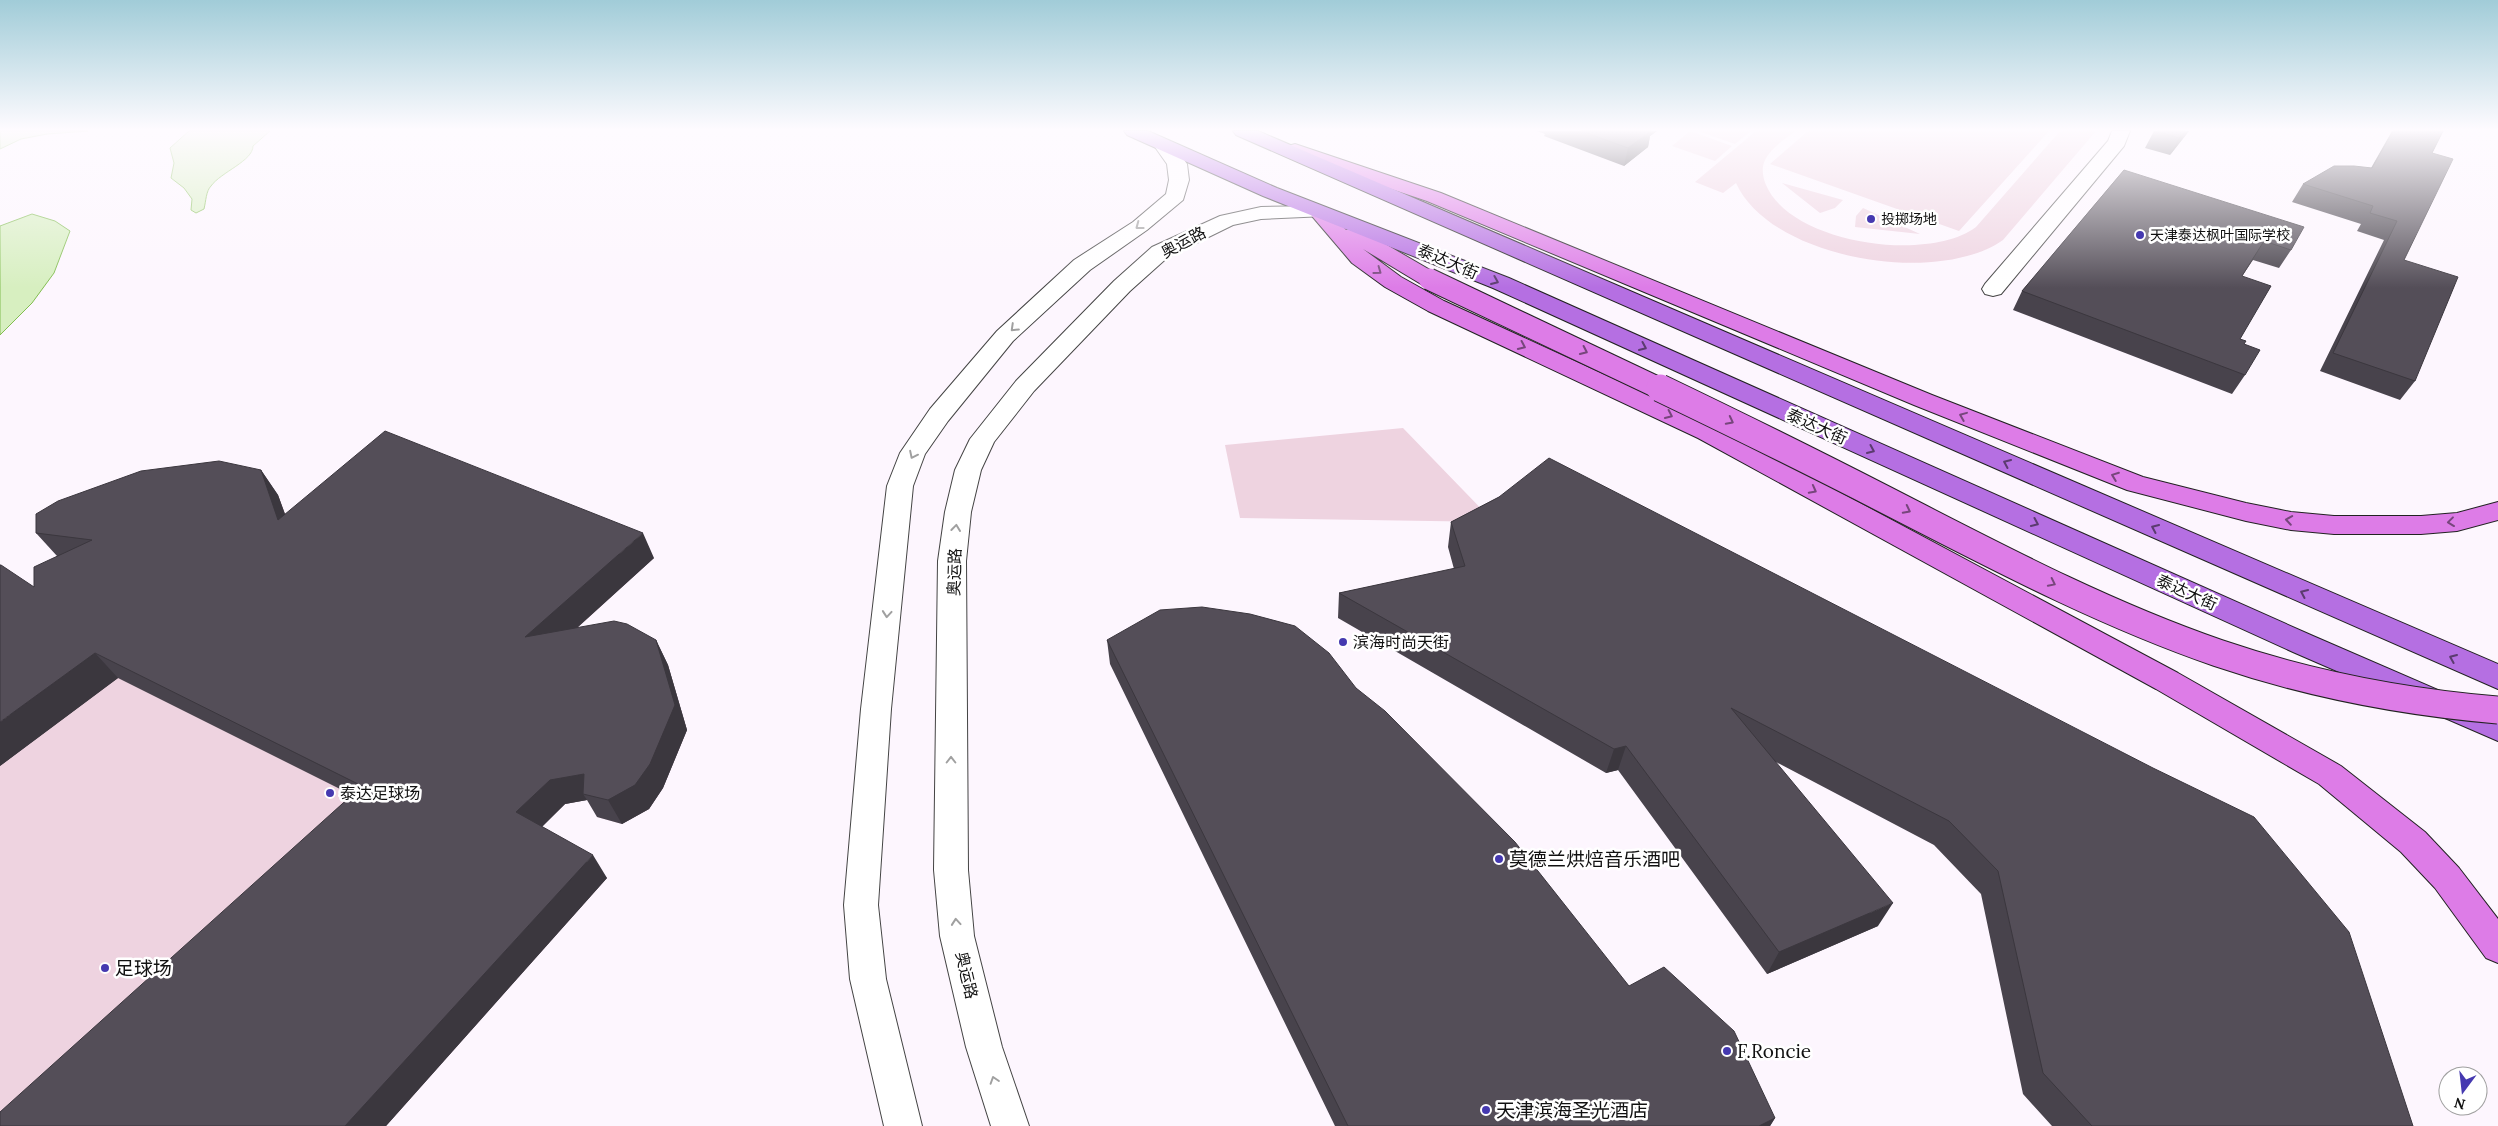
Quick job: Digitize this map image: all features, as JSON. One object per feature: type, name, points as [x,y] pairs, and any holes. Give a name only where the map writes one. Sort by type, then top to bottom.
[{"type":"highway","name":"泰达大街","points":[[1253,184],[1319,212],[1408,244],[1501,283],[2303,644],[2498,728]]},
{"type":"highway","points":[[1365,184],[2498,677]]},
{"type":"main road","points":[[1395,184],[1434,197],[1923,400],[2136,484],[2246,512],[2291,521],[2334,525],[2421,525],[2457,522],[2498,511]]},
{"type":"main road","points":[[1319,212],[1429,279],[1670,391],[2007,561],[2134,621],[2222,654],[2325,683],[2411,700],[2498,710]]},
{"type":"main road","points":[[1319,212],[1360,258],[1393,282],[1436,306],[1707,432],[2167,681],[2330,775],[2413,842],[2448,878],[2498,947]]},
{"type":"street","points":[[903,1126],[868,979],[861,905],[874,737],[900,486],[913,452],[939,415],[1006,336],[1082,265],[1140,226],[1176,196],[1178,184]]},
{"type":"street","points":[[1993,289],[2082,184]]},
{"type":"street","name":"奥运路","points":[[1010,1126],[984,1047],[957,936],[951,870],[952,561],[958,512],[968,470],[983,439],[1025,386],[1122,286],[1160,252],[1227,220],[1261,213],[1319,212]]},
{"type":"shaded area","points":[[178,184],[213,184],[207,193],[204,209],[196,213],[191,210],[192,199]]},
{"type":"shaded area","points":[[1699,184],[1735,184],[1723,193]]},
{"type":"shaded area","points":[[1736,184],[1766,184],[1780,205],[1803,222],[1831,234],[1863,242],[1895,245],[1927,244],[1955,238],[1976,227],[2014,184],[2051,184],[2003,240],[1974,254],[1939,261],[1899,262],[1858,258],[1819,247],[1783,231],[1755,209]]},
{"type":"shaded area","name":"投掷场地","points":[[1783,184],[1843,200],[1835,208],[1820,213]]},
{"type":"shaded area","points":[[1825,184],[2002,184],[1959,231]]},
{"type":"shaded area","name":"投掷场地","points":[[1863,208],[1920,234],[1855,227],[1856,216]]},
{"type":"shaded area","points":[[32,214],[55,221],[70,231],[54,273],[32,303],[0,335],[0,226]]},
{"type":"shaded area","points":[[1403,428],[1494,522],[1240,518],[1225,445]]},
{"type":"shaded area","name":"泰达足球场","points":[[399,456],[654,558],[565,639],[668,665],[687,730],[663,788],[649,809],[622,824],[597,817],[598,798],[565,804],[532,836],[607,878],[386,1126],[0,1126],[0,591],[40,600],[237,486],[278,495],[291,529]]},
{"type":"building","points":[[2113,184],[2167,184],[2304,227],[2291,250],[2264,241],[2242,276],[2271,286],[2240,339],[2246,341],[2244,344],[2260,350],[2245,375],[2022,291]]},
{"type":"building","points":[[2303,184],[2441,184],[2404,260],[2458,277],[2415,381],[2333,353],[2397,221],[2370,213],[2373,206]]},
{"type":"building","name":"泰达足球场","points":[[385,431],[643,533],[525,637],[614,621],[627,624],[656,640],[675,705],[650,764],[635,785],[608,800],[583,794],[584,774],[550,780],[516,812],[593,855],[345,1126],[0,1126],[0,1112],[362,786],[95,653],[0,722],[0,565],[34,587],[34,567],[92,540],[36,533],[36,514],[58,501],[141,471],[219,461],[261,470],[278,520]]},
{"type":"building","points":[[1549,458],[2153,768],[2254,817],[2349,932],[2413,1126],[2092,1126],[2043,1073],[1998,871],[1949,821],[1731,708],[1893,903],[1779,952],[1626,746],[1614,749],[1339,593],[1465,566],[1451,522],[1499,497]]},
{"type":"building","points":[[1202,607],[1250,614],[1295,626],[1329,653],[1356,688],[1385,711],[1515,842],[1629,986],[1664,967],[1734,1031],[1775,1118],[1759,1126],[1348,1126],[1107,640],[1160,610]]},
{"type":"place","name":"投掷场地","points":[[1871,219]]},
{"type":"place","name":"天津泰达枫叶国际学校","points":[[2140,235]]},
{"type":"place","name":"滨海时尚天街","points":[[1343,642]]},
{"type":"place","name":"泰达足球场","points":[[330,793]]},
{"type":"place","name":"莫德兰烘焙音乐酒吧","points":[[1499,859]]},
{"type":"place","name":"足球场","points":[[105,968]]},
{"type":"place","name":"F.Roncie","points":[[1727,1051]]},
{"type":"place","name":"天津滨海圣光酒店","points":[[1486,1110]]}]
